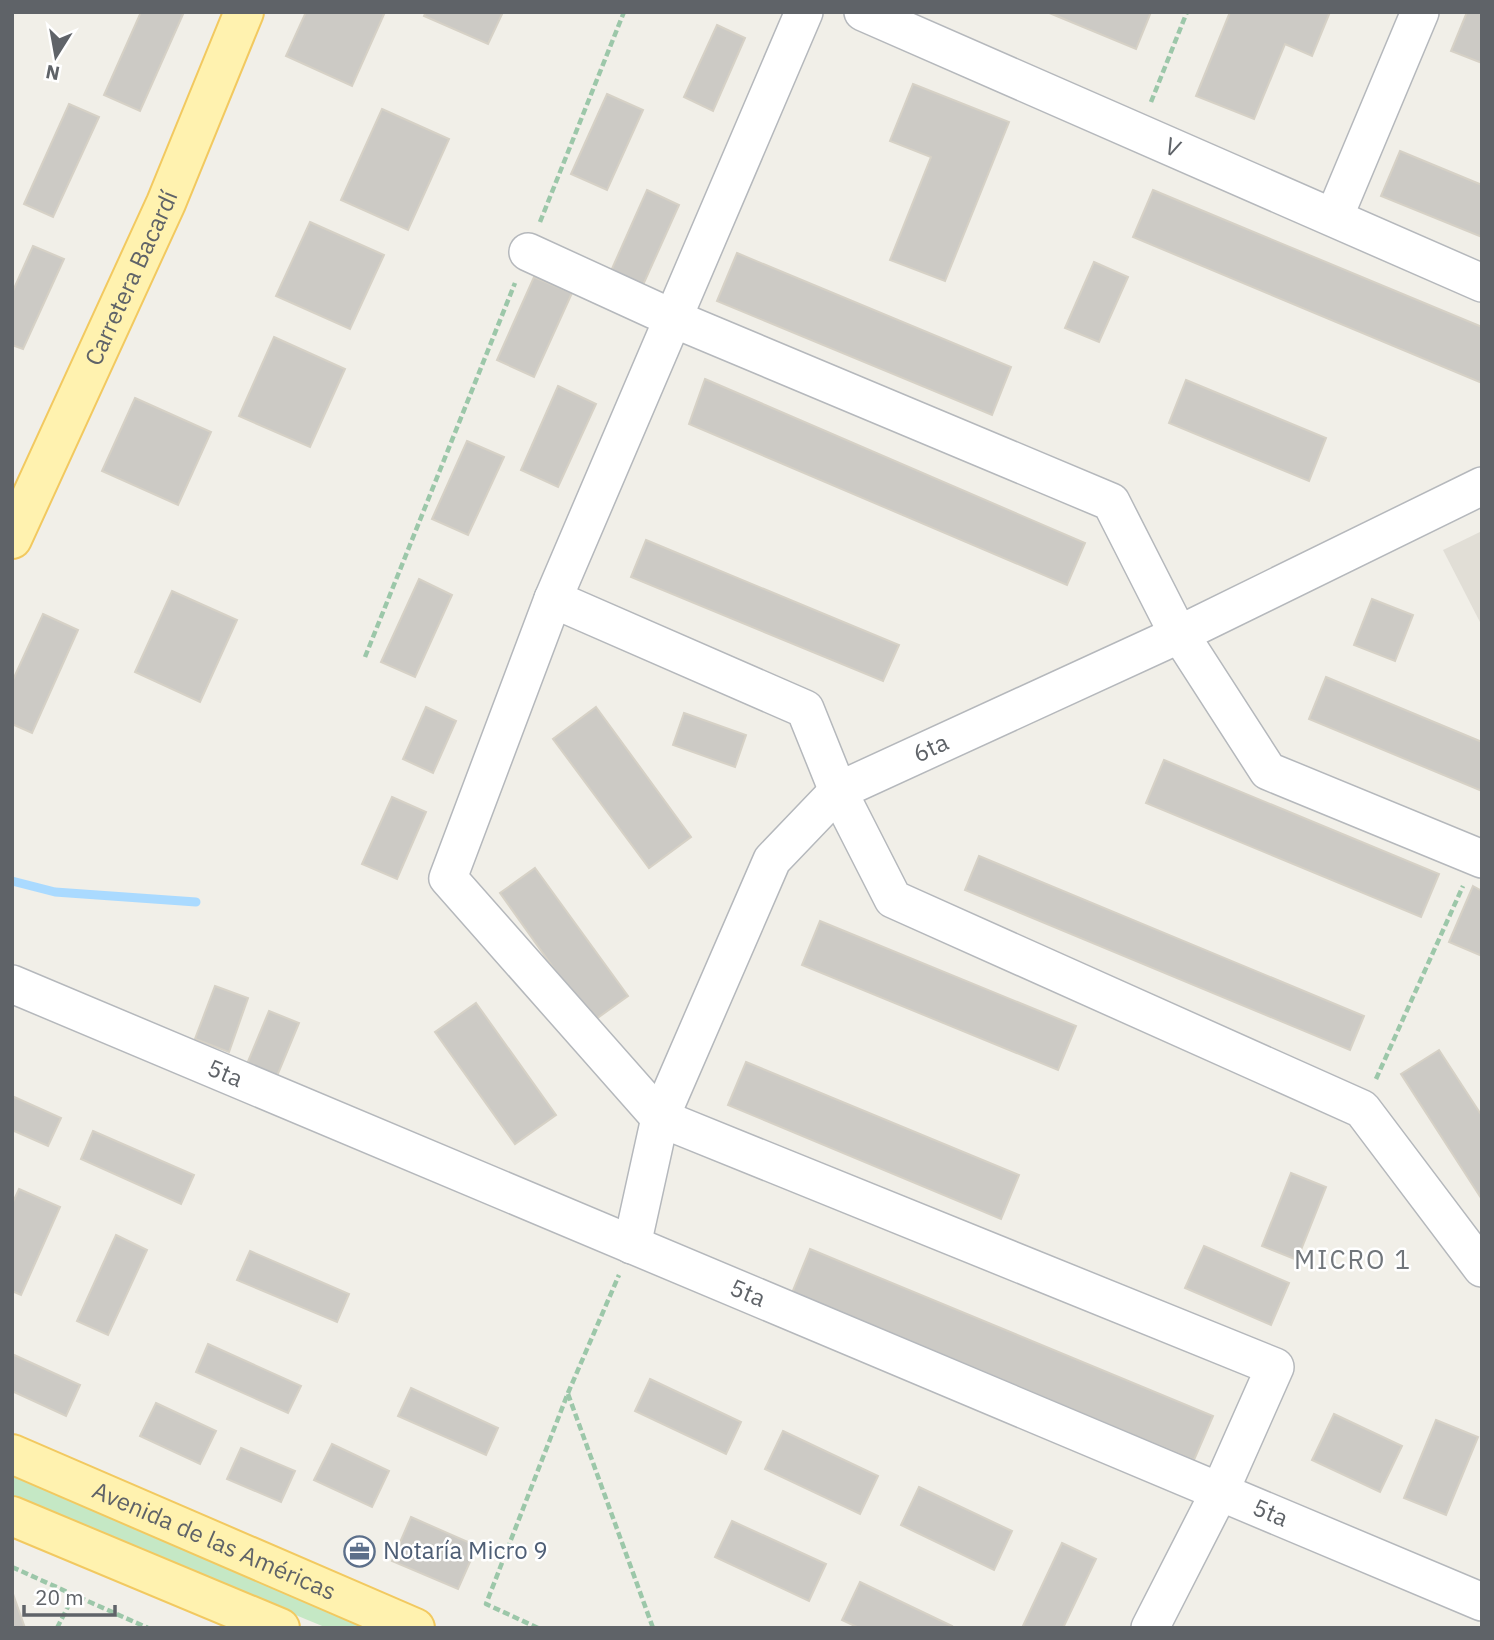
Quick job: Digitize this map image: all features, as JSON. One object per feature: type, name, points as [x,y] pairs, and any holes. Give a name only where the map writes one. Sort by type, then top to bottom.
[{"type":"main road","name":"Carretera Bacardí","points":[[12,539],[166,204],[244,12]]},
{"type":"main road","name":"Avenida de las Américas","points":[[12,1454],[415,1628]]},
{"type":"main road","points":[[12,1516],[280,1628]]},
{"type":"street","points":[[804,12],[553,599],[448,878],[660,1118],[1275,1367],[1220,1491],[1150,1628]]},
{"type":"street","name":"V","points":[[863,12],[1482,284]]},
{"type":"street","points":[[1334,217],[1420,12]]},
{"type":"street","points":[[528,252],[672,318],[1111,502],[1180,634],[1268,771],[1479,858]]},
{"type":"street","name":"6ta","points":[[632,1245],[660,1118],[772,860],[838,791],[1180,634],[1482,486]]},
{"type":"street","points":[[553,599],[805,709],[838,791],[893,899],[1362,1109],[1482,1268]]},
{"type":"street","name":"5ta","points":[[12,984],[1482,1602]]},
{"type":"path","points":[[365,657],[624,12]]},
{"type":"path","points":[[1138,132],[1187,12]]},
{"type":"path","points":[[1362,1109],[1479,858]]},
{"type":"path","points":[[538,1628],[486,1604],[568,1393],[632,1245]]},
{"type":"path","points":[[568,1393],[653,1628]]},
{"type":"path","points":[[12,1567],[148,1628]]},
{"type":"path","points":[[57,1628],[74,1595]]},
{"type":"shaded area","points":[[1482,531],[1482,626],[1443,550]]},
{"type":"green space","points":[[12,1472],[380,1628],[327,1628],[12,1497]]},
{"type":"building","points":[[141,12],[184,12],[140,111],[104,95]]},
{"type":"building","points":[[306,12],[385,12],[352,86],[286,56]]},
{"type":"building","points":[[426,12],[503,12],[488,44],[424,16]]},
{"type":"building","points":[[1047,12],[1151,12],[1136,49]]},
{"type":"building","points":[[1230,12],[1330,12],[1312,56],[1285,44],[1254,119],[1196,96]]},
{"type":"building","points":[[1467,12],[1482,12],[1482,63],[1451,51]]},
{"type":"building","points":[[717,25],[745,38],[713,111],[684,97]]},
{"type":"building","points":[[913,84],[1009,122],[945,281],[890,260],[931,157],[890,141]]},
{"type":"building","points":[[607,94],[643,110],[607,190],[571,174]]},
{"type":"building","points":[[69,104],[99,117],[53,217],[24,204]]},
{"type":"building","points":[[382,109],[449,139],[408,230],[341,200]]},
{"type":"building","points":[[1400,151],[1482,185],[1482,237],[1381,196]]},
{"type":"building","points":[[647,190],[679,205],[643,285],[611,271]]},
{"type":"building","points":[[1153,190],[1482,327],[1482,383],[1133,237]]},
{"type":"building","points":[[310,222],[384,255],[350,329],[276,296]]},
{"type":"building","points":[[33,246],[64,259],[23,349],[12,345],[12,293]]},
{"type":"building","points":[[737,253],[1011,367],[992,415],[717,301]]},
{"type":"building","points":[[1094,262],[1128,277],[1099,342],[1065,328]]},
{"type":"building","points":[[534,277],[572,293],[534,377],[497,360]]},
{"type":"building","points":[[274,337],[345,369],[310,447],[239,416]]},
{"type":"building","points":[[705,379],[1085,543],[1067,585],[689,424]]},
{"type":"building","points":[[1186,380],[1326,438],[1309,481],[1169,423]]},
{"type":"building","points":[[558,386],[596,404],[558,487],[521,470]]},
{"type":"building","points":[[135,398],[211,432],[178,505],[102,471]]},
{"type":"building","points":[[467,441],[504,457],[468,535],[432,519]]},
{"type":"building","points":[[646,540],[899,645],[883,681],[631,577]]},
{"type":"building","points":[[419,579],[452,595],[415,677],[381,662]]},
{"type":"building","points":[[172,591],[237,620],[200,702],[135,672]]},
{"type":"building","points":[[1372,599],[1413,615],[1395,661],[1354,645]]},
{"type":"building","points":[[43,614],[78,630],[32,733],[12,724],[12,682]]},
{"type":"building","points":[[1326,677],[1482,742],[1482,791],[1309,719]]},
{"type":"building","points":[[426,707],[456,721],[433,773],[403,759]]},
{"type":"building","points":[[596,707],[691,837],[649,868],[553,739]]},
{"type":"building","points":[[684,713],[746,735],[735,767],[673,745]]},
{"type":"building","points":[[1164,760],[1439,874],[1421,917],[1146,803]]},
{"type":"building","points":[[392,797],[426,812],[397,879],[362,864]]},
{"type":"building","points":[[979,856],[1364,1016],[1350,1050],[965,890]]},
{"type":"building","points":[[535,868],[628,996],[592,1022],[500,893]]},
{"type":"building","points":[[1473,886],[1482,891],[1482,956],[1449,942]]},
{"type":"building","points":[[820,921],[1076,1026],[1058,1070],[802,965]]},
{"type":"building","points":[[215,986],[248,998],[229,1052],[195,1039]]},
{"type":"building","points":[[476,1003],[556,1115],[515,1144],[435,1032]]},
{"type":"building","points":[[269,1011],[299,1023],[277,1076],[247,1064]]},
{"type":"building","points":[[1439,1050],[1482,1116],[1481,1198],[1401,1074]]},
{"type":"building","points":[[746,1062],[1019,1175],[1001,1219],[728,1105]]},
{"type":"building","points":[[12,1096],[61,1118],[48,1146],[12,1130]]},
{"type":"building","points":[[93,1131],[194,1175],[181,1204],[81,1159]]},
{"type":"building","points":[[1291,1173],[1326,1187],[1297,1260],[1262,1246]]},
{"type":"building","points":[[19,1189],[60,1207],[21,1295],[12,1291],[12,1204]]},
{"type":"building","points":[[116,1235],[147,1250],[108,1335],[77,1321]]},
{"type":"building","points":[[1204,1246],[1289,1283],[1271,1325],[1185,1288]]},
{"type":"building","points":[[810,1249],[1213,1416],[1194,1460],[792,1293]]},
{"type":"building","points":[[250,1251],[349,1294],[337,1322],[237,1280]]},
{"type":"building","points":[[208,1344],[301,1386],[288,1413],[196,1372]]},
{"type":"building","points":[[12,1354],[80,1385],[66,1416],[12,1391]]},
{"type":"building","points":[[650,1379],[741,1422],[726,1454],[635,1411]]},
{"type":"building","points":[[411,1388],[498,1428],[486,1455],[398,1416]]},
{"type":"building","points":[[156,1403],[216,1431],[200,1464],[140,1436]]},
{"type":"building","points":[[1334,1414],[1402,1446],[1380,1492],[1312,1460]]},
{"type":"building","points":[[1436,1420],[1478,1437],[1446,1515],[1404,1498]]},
{"type":"building","points":[[783,1431],[878,1476],[860,1514],[765,1469]]},
{"type":"building","points":[[332,1444],[389,1471],[372,1507],[314,1480]]},
{"type":"building","points":[[241,1448],[295,1471],[281,1502],[227,1479]]},
{"type":"building","points":[[919,1487],[1012,1531],[994,1570],[901,1525]]},
{"type":"building","points":[[411,1517],[477,1546],[458,1589],[392,1561]]},
{"type":"building","points":[[732,1521],[826,1564],[809,1601],[715,1557]]},
{"type":"building","points":[[1062,1543],[1096,1559],[1063,1628],[1022,1628]]},
{"type":"building","points":[[860,1582],[952,1626],[859,1628],[842,1620]]},
{"type":"building","points":[[12,1591],[25,1628],[12,1628]]},
{"type":"waterway","points":[[12,881],[55,892],[196,902]]},
{"type":"place","name":"Notaría Micro 9","points":[[360,1551]]},
{"type":"district","name":"MICRO 1","points":[[1353,1260]]}]
